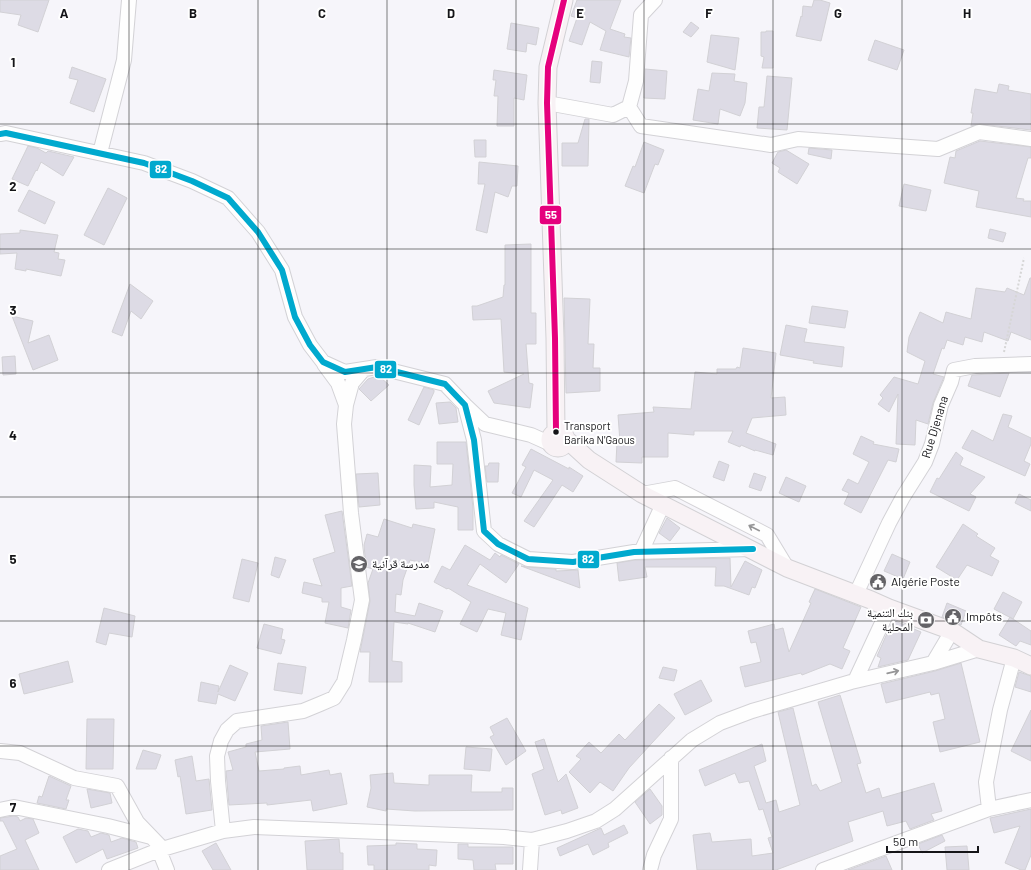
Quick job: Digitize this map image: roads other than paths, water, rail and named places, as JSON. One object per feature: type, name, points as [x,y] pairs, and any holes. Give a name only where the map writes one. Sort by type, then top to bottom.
[{"type":"main road","points":[[564,0],[548,67],[547,103],[555,330],[555,393],[561,440],[642,494],[753,549],[787,568],[952,631],[978,649],[1014,658],[1031,666]]},
{"type":"street","points":[[100,153],[124,60],[129,0]]},
{"type":"street","points":[[655,0],[641,15],[636,81],[629,107],[641,126],[771,145],[798,139],[938,149],[979,132],[1031,139]]},
{"type":"street","points":[[547,103],[613,115],[629,107]]},
{"type":"street","points":[[0,134],[6,133],[144,163],[192,181],[228,198],[258,232],[282,270],[295,317],[310,344],[338,383],[346,405]]},
{"type":"street","points":[[323,362],[345,372],[377,367],[445,384],[485,424],[531,436],[561,440]]},
{"type":"street","name":"Rue Djenana","points":[[856,594],[889,523],[925,462],[932,444],[941,405],[951,382],[954,370],[975,366],[1031,364]]},
{"type":"street","points":[[223,831],[217,756],[226,730],[237,721],[303,711],[334,698],[344,682],[362,600],[351,513],[344,424],[346,405],[352,383],[364,368]]},
{"type":"street","points":[[465,405],[474,440],[484,530],[498,544],[528,559],[573,562],[634,552],[753,549]]},
{"type":"street","points":[[474,440],[485,424]]},
{"type":"street","points":[[642,494],[675,488],[767,535],[787,568]]},
{"type":"street","points":[[642,552],[663,504]]},
{"type":"street","points":[[855,681],[889,608]]},
{"type":"street","points":[[933,663],[952,631]]},
{"type":"street","points":[[109,870],[161,849],[223,831],[254,827],[504,837],[532,840],[567,832],[596,821],[615,809],[670,758],[692,740],[720,723],[752,711],[855,681],[933,663],[978,649]]},
{"type":"street","points":[[989,809],[986,782],[1000,710],[1014,658]]},
{"type":"street","points":[[0,751],[20,753],[74,778],[116,786],[137,822],[152,837],[161,849],[167,870]]},
{"type":"street","points":[[650,870],[654,855],[671,819],[670,758]]},
{"type":"street","points":[[823,870],[989,809],[1031,800]]},
{"type":"street","points":[[0,810],[14,807],[108,826],[152,837]]},
{"type":"street","points":[[530,870],[532,840]]},
{"type":"place","name":"Transport Barika N'Gaous","points":[[556,432]]},
{"type":"place","name":"مدرسة قرآنية","points":[[359,564]]},
{"type":"place","name":"Algérie Poste","points":[[878,582]]},
{"type":"place","name":"Impôts","points":[[953,617]]},
{"type":"place","name":"بنك التنمية المحلية","points":[[926,620]]}]
